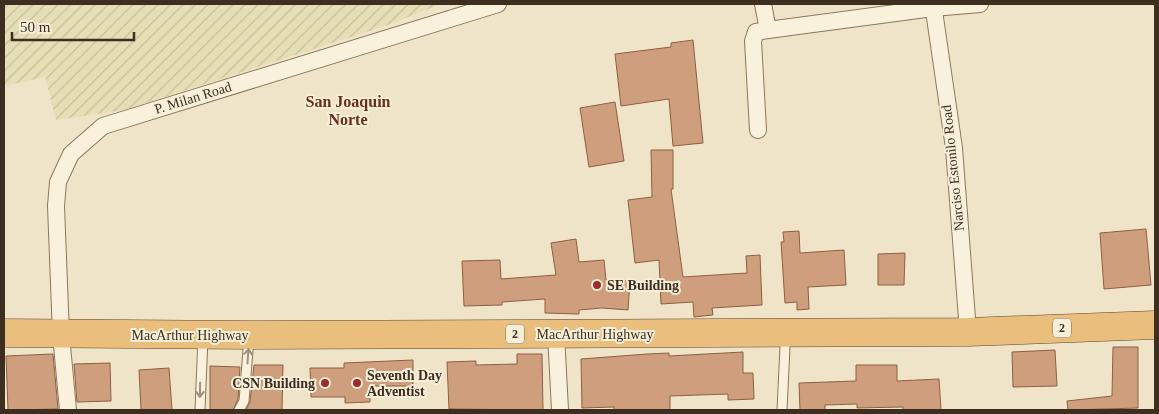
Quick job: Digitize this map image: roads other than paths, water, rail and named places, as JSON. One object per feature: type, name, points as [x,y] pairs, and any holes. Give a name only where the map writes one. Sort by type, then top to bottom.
[{"type":"highway","name":"MacArthur Highway","points":[[4,334],[250,335],[968,332],[1155,326]]},
{"type":"street","name":"P. Milan Road","points":[[68,410],[61,335],[56,206],[58,182],[71,154],[103,126],[498,4]]},
{"type":"street","points":[[762,4],[768,30]]},
{"type":"street","points":[[758,130],[753,41],[756,32],[933,6],[980,4]]},
{"type":"street","name":"Narciso Estonilo Road","points":[[933,6],[954,148],[968,332]]},
{"type":"street","points":[[556,334],[560,410]]},
{"type":"lane","points":[[782,410],[785,347],[783,333]]},
{"type":"lane","points":[[200,410],[204,334]]},
{"type":"lane","points":[[239,410],[244,401],[250,335]]},
{"type":"place","name":"SE Building","points":[[597,285]]},
{"type":"place","name":"CSN Building","points":[[325,383]]},
{"type":"place","name":"Seventh Day Adventist","points":[[357,383]]},
{"type":"district","name":"San Joaquin Norte","points":[[348,110]]}]
